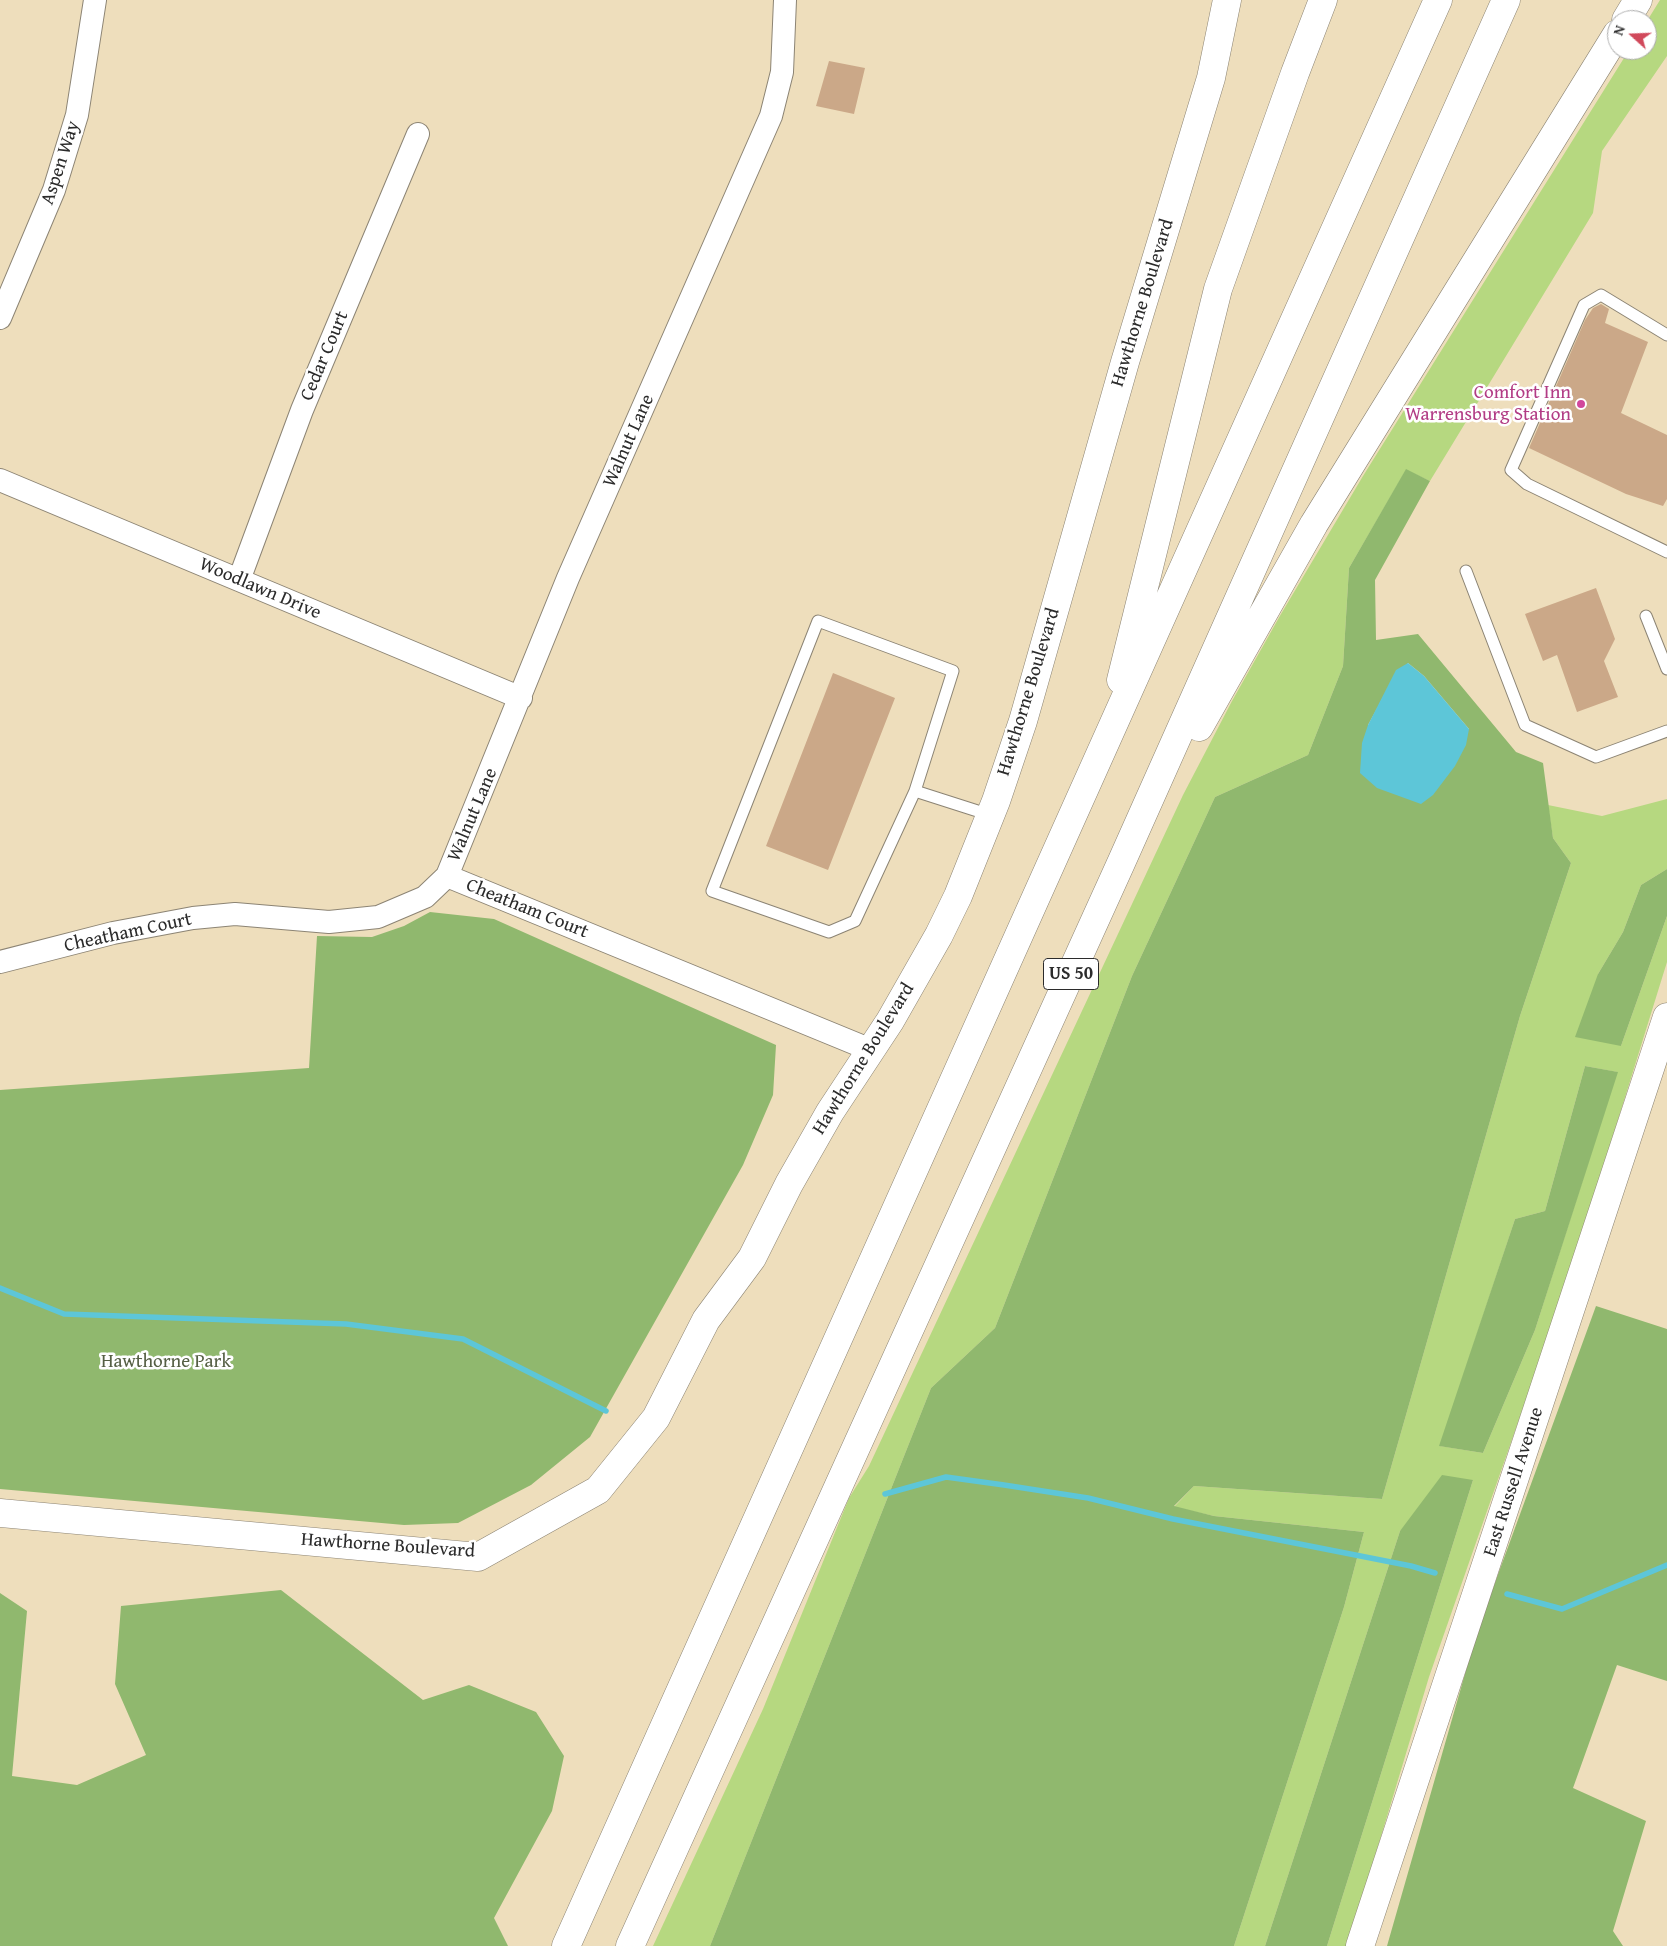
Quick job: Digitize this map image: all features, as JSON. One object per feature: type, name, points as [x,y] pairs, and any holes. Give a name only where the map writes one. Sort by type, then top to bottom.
[{"type":"main road","name":"Hawthorne Boulevard","points":[[0,1513],[478,1557],[598,1490],[656,1418],[706,1320],[752,1258],[789,1184],[830,1112],[871,1050],[939,935],[958,896],[990,815],[1023,721],[1125,362],[1211,78],[1228,0]]},
{"type":"main road","points":[[1108,739],[1218,289],[1323,0]]},
{"type":"main road","points":[[566,1946],[1438,0]]},
{"type":"main road","name":"US 50","points":[[630,1946],[1121,863],[1506,0]]},
{"type":"main road","points":[[1121,863],[1314,524],[1607,50]]},
{"type":"main road","name":"East Russell Avenue","points":[[1360,1946],[1667,1017]]},
{"type":"street","name":"Aspen Way","points":[[0,318],[57,181],[76,115],[95,0]]},
{"type":"street","name":"Walnut Lane","points":[[447,876],[521,698],[568,578],[771,116],[782,72],[785,0]]},
{"type":"street","name":"Cedar Court","points":[[240,580],[302,410],[418,134]]},
{"type":"street","name":"Woodlawn Drive","points":[[0,480],[521,698]]},
{"type":"street","name":"Cheatham Court","points":[[0,962],[113,933],[193,918],[235,914],[329,922],[378,917],[425,896],[447,876],[871,1050]]},
{"type":"lane","points":[[1667,335],[1601,295],[1584,305],[1511,470],[1527,484],[1667,552]]},
{"type":"lane","points":[[1466,571],[1525,725],[1596,757],[1667,731]]},
{"type":"lane","points":[[1646,616],[1667,669]]},
{"type":"lane","points":[[818,621],[953,671],[914,790],[855,922],[829,932],[712,892],[818,621]]},
{"type":"lane","points":[[914,790],[990,815]]},
{"type":"green space","points":[[1660,0],[1667,0],[1667,56],[1602,151],[1593,213],[1430,481],[1406,470],[1349,568],[1343,666],[1308,755],[1215,797],[1132,976],[995,1328],[931,1388],[710,1946],[653,1946],[763,1709],[849,1498],[869,1466],[1183,795],[1232,701],[1281,614],[1363,476],[1623,60],[1657,60],[1657,10],[1654,10]]},
{"type":"green space","points":[[1406,469],[1430,481],[1375,580],[1376,640],[1418,634],[1516,752],[1543,763],[1553,838],[1571,863],[1520,1016],[1382,1499],[1194,1486],[1174,1506],[1214,1516],[1364,1532],[1344,1607],[1234,1946],[710,1946],[931,1388],[995,1328],[1132,976],[1215,797],[1308,755],[1343,666],[1349,568]],"holes":[[[1408,663],[1424,676],[1469,729],[1368,725],[1386,692]]]},
{"type":"green space","points":[[1667,799],[1667,869],[1641,885],[1623,932],[1598,974],[1621,1046],[1667,916],[1667,962],[1573,1265],[1429,1677],[1348,1946],[1327,1946],[1473,1480],[1400,1531],[1265,1946],[1234,1946],[1344,1607],[1364,1532],[1214,1516],[1174,1507],[1194,1486],[1382,1499],[1520,1016],[1571,863],[1553,838],[1548,805],[1602,816]],"holes":[[[1585,1066],[1617,1072],[1535,1330],[1483,1453],[1440,1446],[1515,1219],[1545,1211]]]},
{"type":"green space","points":[[1667,869],[1667,916],[1621,1046],[1575,1037],[1598,974],[1623,932],[1641,885]]},
{"type":"green space","name":"Hawthorne Park","points":[[430,912],[494,919],[776,1045],[773,1095],[743,1165],[590,1437],[531,1485],[458,1523],[404,1525],[0,1489],[0,1090],[309,1068],[317,936],[372,937],[404,926]]},
{"type":"green space","points":[[1585,1066],[1618,1072],[1535,1330],[1483,1453],[1439,1446],[1515,1219],[1545,1211]]},
{"type":"green space","points":[[1596,1306],[1667,1329],[1667,1681],[1617,1665],[1573,1788],[1646,1821],[1613,1931],[1623,1946],[1387,1946],[1477,1632]]},
{"type":"green space","points":[[1442,1475],[1473,1480],[1327,1946],[1265,1946],[1400,1531]]},
{"type":"green space","points":[[281,1590],[423,1700],[469,1685],[536,1712],[564,1756],[552,1811],[494,1918],[508,1946],[0,1946],[0,1593],[27,1611],[12,1776],[77,1785],[146,1755],[115,1684],[121,1606]]},
{"type":"water","points":[[1408,663],[1424,676],[1469,729],[1466,745],[1455,766],[1433,795],[1421,804],[1377,788],[1360,773],[1362,743],[1368,725],[1396,670]]},
{"type":"building","points":[[829,61],[865,68],[854,114],[816,106]]},
{"type":"building","name":"Comfort Inn Warrensburg Station","points":[[1601,304],[1609,309],[1605,323],[1648,342],[1621,413],[1667,435],[1667,499],[1663,506],[1626,494],[1529,448],[1585,320],[1593,308]]},
{"type":"building","points":[[1596,588],[1615,639],[1604,661],[1618,697],[1577,712],[1557,655],[1543,661],[1525,614]]},
{"type":"building","points":[[833,673],[895,698],[828,870],[766,846]]},
{"type":"waterway","points":[[0,1288],[64,1314],[346,1324],[463,1339],[606,1411]]},
{"type":"waterway","points":[[885,1494],[946,1477],[1004,1485],[1088,1498],[1173,1519],[1411,1566],[1435,1573]]},
{"type":"waterway","points":[[1507,1594],[1562,1609],[1667,1565]]},
{"type":"place","name":"Comfort Inn Warrensburg Station","points":[[1581,404]]}]
